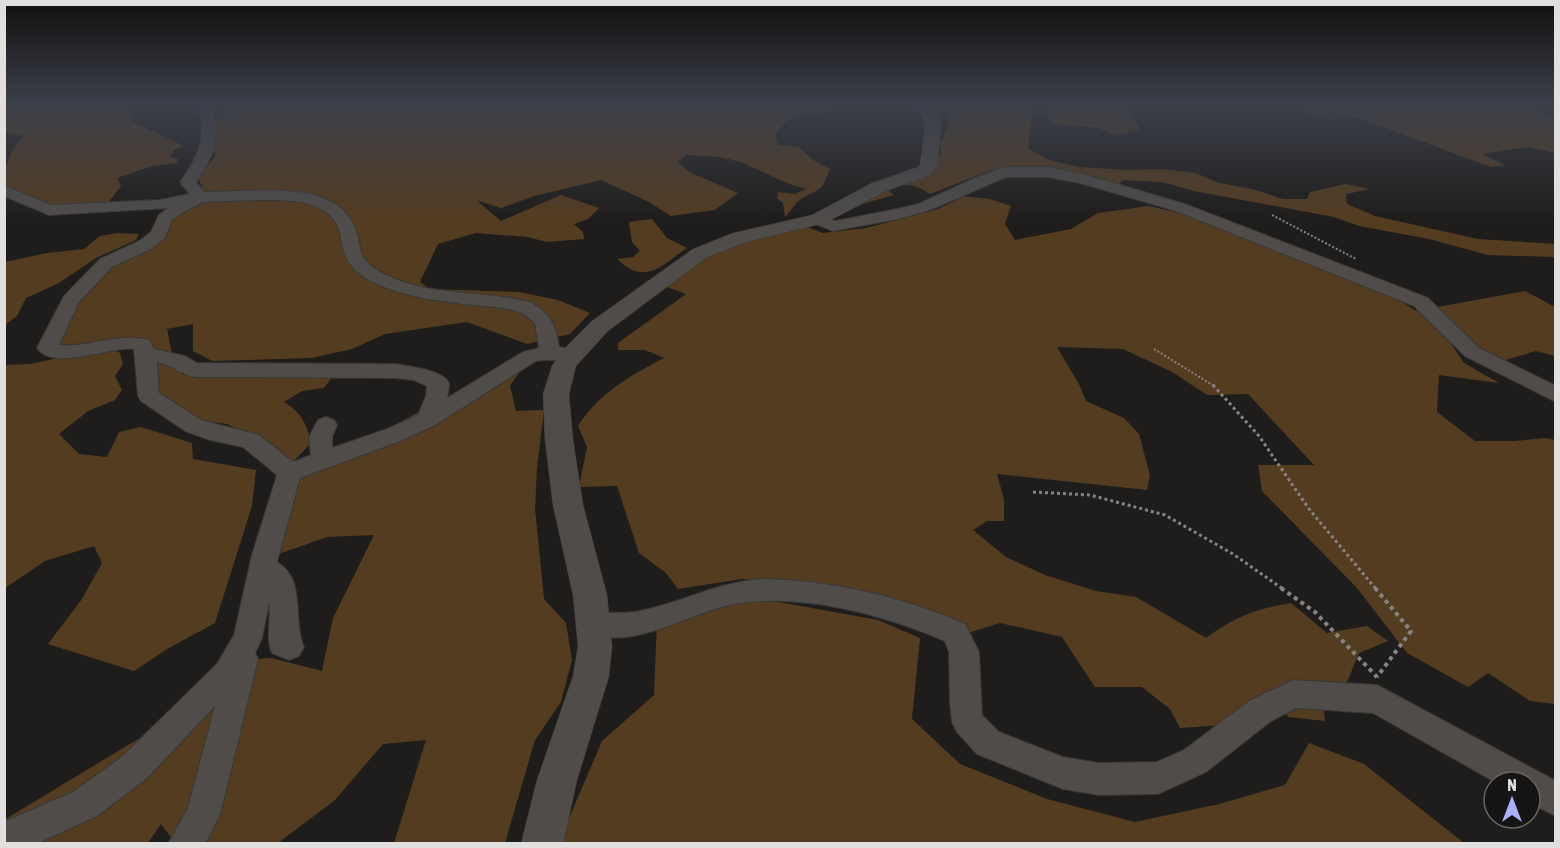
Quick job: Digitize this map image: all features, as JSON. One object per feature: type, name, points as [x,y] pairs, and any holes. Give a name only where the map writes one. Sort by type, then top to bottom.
[{"type":"street","points":[[200,198],[188,182],[203,164],[208,143]]},
{"type":"street","points":[[290,473],[427,420],[530,356],[561,353],[700,253],[733,239],[817,219],[879,187],[924,171],[929,164],[931,143]]},
{"type":"street","points":[[817,219],[833,226],[898,214],[924,207],[1005,172],[1048,172],[1083,179],[1179,207],[1421,302],[1472,352],[1556,395]]},
{"type":"street","points":[[4,190],[49,210],[159,205],[200,198],[280,195],[324,203],[339,215],[347,230],[351,255],[361,268],[391,284],[419,293],[523,306],[536,312],[545,321],[561,353],[558,382],[559,440],[568,505],[590,595],[595,625],[595,646],[591,676],[557,780],[542,843]]},
{"type":"street","points":[[200,198],[165,218],[159,234],[145,245],[106,263],[71,300],[47,348],[55,352],[77,351],[130,340],[142,344],[147,354],[146,376],[149,396],[180,419],[210,432],[233,434],[248,439],[290,473]]},
{"type":"street","points":[[147,354],[178,360],[189,369],[197,370],[395,370],[419,374],[438,383]]},
{"type":"street","points":[[427,420],[437,396],[438,383],[428,361]]},
{"type":"street","points":[[324,458],[319,447],[319,437],[326,425]]},
{"type":"street","points":[[185,843],[203,815],[248,638],[263,567],[290,473]]},
{"type":"street","points":[[263,567],[277,575],[284,606],[285,633],[282,644],[289,647]]},
{"type":"street","points":[[595,625],[638,624],[701,601],[739,592],[811,592],[929,620],[956,633],[964,652],[965,703],[968,722],[988,743],[1063,773],[1099,779],[1158,778],[1195,761],[1260,711],[1293,694],[1377,688],[1508,770]]},
{"type":"street","points":[[4,840],[86,804],[135,766],[228,673],[248,638]]},
{"type":"street","points":[[1542,791],[1556,800]]},
{"type":"path","points":[[1033,492],[1090,495],[1165,515],[1233,554],[1315,612],[1377,688],[1411,631],[1309,509],[1251,427],[1212,384],[1154,349]]},
{"type":"shaded area","points":[[18,143],[177,143],[184,146],[174,150],[170,157],[178,159],[177,163],[152,166],[117,178],[121,186],[108,203],[40,206],[5,187],[8,160]]},
{"type":"shaded area","points":[[200,143],[777,143],[778,145],[798,146],[813,160],[830,169],[822,186],[799,201],[785,217],[783,203],[777,198],[778,192],[795,194],[806,189],[736,161],[686,155],[678,162],[689,172],[738,193],[715,210],[671,216],[647,201],[601,180],[534,196],[501,208],[476,200],[501,221],[561,195],[599,208],[588,219],[574,224],[583,232],[584,239],[547,242],[527,237],[476,233],[438,244],[420,282],[430,289],[519,292],[558,300],[590,313],[570,334],[527,344],[467,322],[385,334],[352,349],[312,358],[212,361],[193,351],[193,324],[167,329],[173,360],[183,375],[211,373],[333,376],[324,388],[302,391],[284,402],[302,419],[311,443],[292,463],[254,437],[227,424],[172,416],[149,398],[139,352],[127,339],[44,347],[78,285],[152,239],[169,210],[202,186],[195,174],[212,161],[216,153],[199,147]]},
{"type":"shaded area","points":[[940,143],[1029,143],[1029,149],[1049,160],[1079,167],[1128,170],[1163,169],[1196,173],[1216,182],[1256,190],[1283,199],[1307,199],[1310,192],[1346,184],[1370,189],[1346,194],[1347,204],[1375,216],[1478,239],[1555,244],[1555,257],[1488,255],[1429,239],[1359,226],[1334,217],[1194,191],[1162,182],[1123,180],[1118,185],[1009,168],[989,171],[930,194],[914,186],[894,187],[887,189],[894,195],[859,205],[865,198],[938,160],[941,152]]},
{"type":"shaded area","points":[[1425,143],[1555,143],[1555,153],[1528,147],[1482,154],[1505,165],[1491,167]]},
{"type":"shaded area","points":[[964,196],[990,199],[1011,206],[1005,224],[1015,240],[1071,229],[1098,213],[1149,206],[1184,214],[1315,267],[1387,292],[1416,311],[1525,291],[1555,307],[1555,356],[1536,351],[1486,366],[1449,341],[1464,363],[1499,383],[1439,375],[1437,412],[1475,441],[1546,438],[1555,440],[1555,704],[1530,701],[1488,673],[1468,687],[1407,653],[1357,588],[1262,491],[1258,465],[1314,465],[1248,394],[1207,395],[1172,372],[1123,349],[1057,347],[1079,384],[1086,401],[1124,418],[1139,434],[1150,475],[1147,490],[997,474],[1004,500],[1004,521],[987,521],[973,530],[1006,557],[1045,575],[1096,591],[1136,597],[1206,638],[1246,614],[1291,603],[1327,633],[1367,626],[1388,641],[1359,653],[1342,694],[1322,695],[1325,721],[1289,717],[1262,697],[1224,725],[1180,728],[1170,709],[1142,687],[1095,687],[1062,637],[1000,623],[961,635],[826,587],[742,579],[678,589],[666,573],[639,553],[617,486],[579,487],[587,447],[578,426],[586,414],[616,386],[664,358],[645,350],[618,350],[618,343],[686,294],[667,287],[685,271],[711,253],[733,242],[807,227],[823,233],[866,228],[938,209]]},
{"type":"shaded area","points":[[652,219],[667,238],[687,248],[661,267],[645,272],[636,271],[617,259],[633,257],[640,251],[632,242],[629,222]]},
{"type":"shaded area","points":[[117,233],[139,234],[136,240],[96,258],[59,283],[26,298],[17,316],[5,325],[5,262],[47,253],[84,249],[100,236]]},
{"type":"shaded area","points":[[108,347],[120,353],[123,364],[115,376],[122,390],[115,400],[88,411],[59,434],[79,454],[107,457],[119,432],[141,427],[192,443],[193,459],[256,470],[252,506],[215,623],[167,649],[134,671],[48,644],[82,599],[102,563],[94,546],[45,561],[5,588],[5,365],[30,364]]},
{"type":"shaded area","points":[[502,367],[522,368],[510,386],[516,411],[544,410],[535,509],[544,599],[566,623],[572,660],[561,702],[535,740],[505,843],[394,843],[426,740],[383,744],[335,800],[278,843],[175,843],[161,824],[148,843],[5,843],[4,820],[143,736],[221,662],[271,658],[322,671],[333,618],[374,535],[327,537],[273,556],[278,493],[313,460],[387,429]]},
{"type":"shaded area","points":[[746,596],[878,620],[920,638],[912,719],[960,764],[1047,799],[1135,822],[1219,804],[1285,785],[1309,743],[1364,764],[1464,843],[561,844],[564,830],[602,741],[654,695],[657,622]]}]
